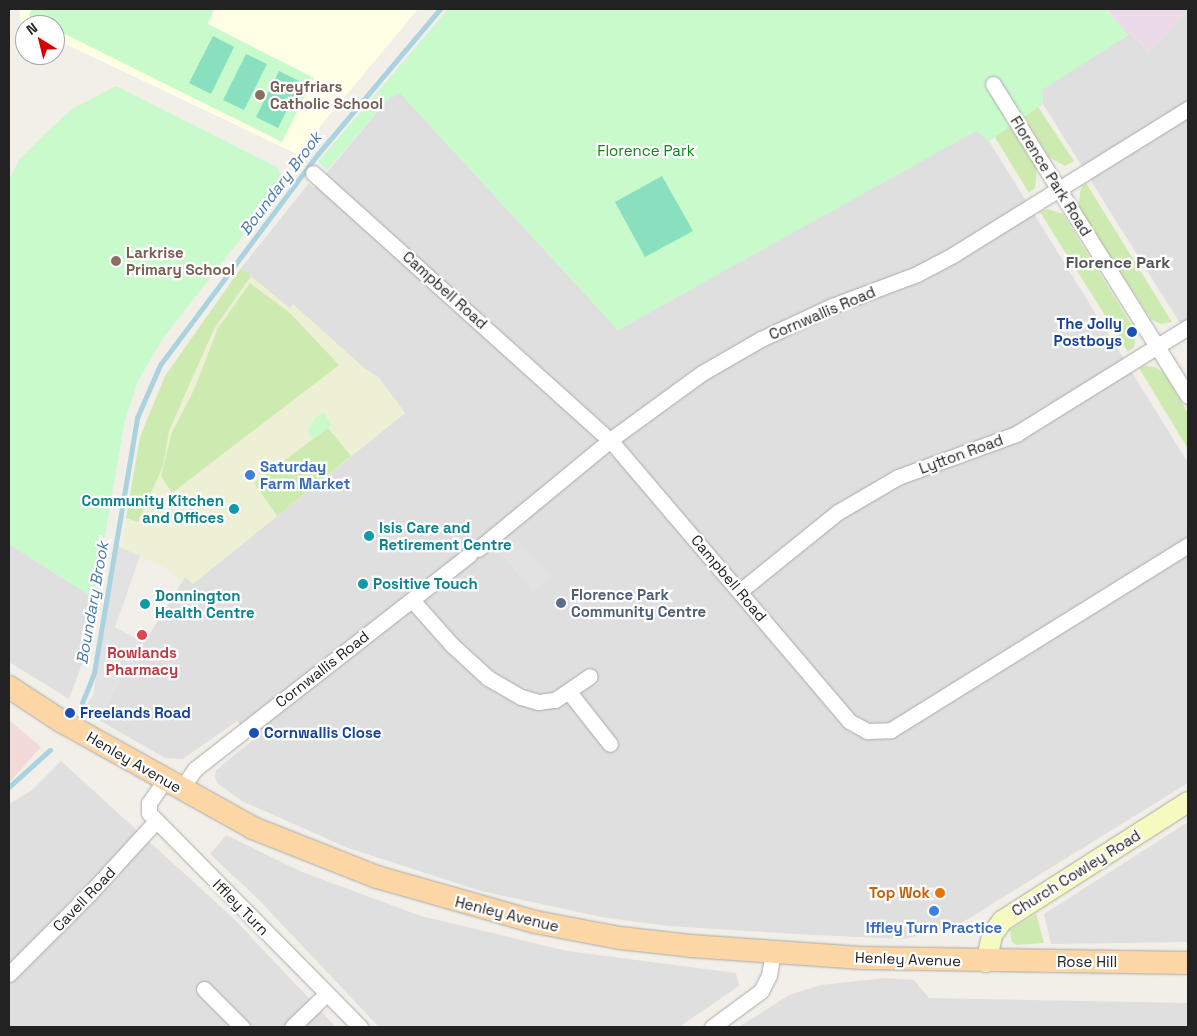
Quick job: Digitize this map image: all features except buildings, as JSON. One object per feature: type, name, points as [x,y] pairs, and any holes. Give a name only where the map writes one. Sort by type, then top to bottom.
[{"type":"main road","name":"Henley Avenue","points":[[9,687],[66,724],[253,828],[298,848],[434,896],[535,922],[620,938],[773,952],[986,962]]},
{"type":"main road","name":"Church Cowley Road","points":[[986,962],[992,935],[1002,921],[1188,802]]},
{"type":"main road","name":"Rose Hill","points":[[986,962],[1188,963]]},
{"type":"street","name":"Florence Park Road","points":[[993,84],[1188,396]]},
{"type":"street","name":"Cornwallis Road","points":[[173,784],[474,552],[610,440],[702,373],[761,339],[832,306],[917,274],[1060,190],[1188,109]]},
{"type":"street","name":"Campbell Road","points":[[313,173],[610,440],[849,721],[866,732],[891,730],[1188,546]]},
{"type":"street","name":"Lytton Road","points":[[740,591],[838,512],[898,477],[1016,434],[1188,327]]},
{"type":"street","points":[[412,600],[452,645],[488,678],[520,697],[538,702],[555,700],[570,692],[590,676]]},
{"type":"street","points":[[570,692],[610,744]]},
{"type":"street","points":[[156,822],[149,813],[149,803],[173,784]]},
{"type":"street","name":"Cavell Road","points":[[9,974],[156,822]]},
{"type":"street","name":"Iffley Turn","points":[[156,822],[360,1027]]},
{"type":"street","points":[[712,1027],[761,991],[769,975],[773,952]]},
{"type":"street","points":[[204,989],[242,1027]]},
{"type":"street","points":[[292,1027],[326,994]]},
{"type":"shaded area","name":"Greyfriars Catholic School","points":[[19,9],[418,9],[297,154],[65,44],[65,15],[20,15]]},
{"type":"shaded area","points":[[1105,9],[1149,52],[1188,10],[1188,336],[1043,104],[1041,90],[1128,35]]},
{"type":"shaded area","points":[[1106,9],[1188,9],[1188,10],[1149,52]]},
{"type":"shaded area","points":[[400,93],[618,330],[976,130],[989,141],[1188,463],[1188,783],[955,927],[903,939],[794,934],[667,926],[601,917],[481,891],[348,848],[242,801],[217,783],[215,776],[216,770],[254,739],[237,721],[183,759],[165,758],[97,719],[185,577],[193,583],[405,413],[378,377],[365,369],[293,305],[289,308],[241,268],[309,183],[314,188],[388,99]]},
{"type":"shaded area","points":[[241,268],[289,308],[293,304],[365,369],[378,377],[405,413],[193,584],[185,577],[182,581],[160,565],[122,548],[140,437],[165,376]]},
{"type":"shaded area","points":[[517,540],[552,576],[533,592],[502,555]]},
{"type":"shaded area","points":[[9,544],[94,598],[86,653],[69,699],[9,662]]},
{"type":"shaded area","points":[[118,546],[140,556],[115,627],[144,643],[97,719],[82,710],[93,696]]},
{"type":"shaded area","points":[[9,720],[41,747],[9,783]]},
{"type":"shaded area","points":[[61,761],[233,918],[336,1027],[9,1027],[9,804],[31,791]]},
{"type":"shaded area","points":[[1188,822],[1188,942],[1051,944],[1044,914]]},
{"type":"shaded area","points":[[226,835],[302,872],[421,916],[567,951],[736,973],[739,986],[679,1027],[379,1027],[257,898],[210,854]]},
{"type":"shaded area","points":[[885,978],[914,980],[929,998],[1188,1003],[1188,1027],[739,1027],[789,995],[821,985]]},
{"type":"green space","points":[[31,9],[214,9],[208,24],[314,78],[282,142],[65,34],[65,15],[29,15]]},
{"type":"green space","name":"Florence Park","points":[[448,9],[1105,9],[1128,35],[1042,90],[1043,104],[989,141],[976,131],[618,330],[400,93],[388,99],[327,170],[318,162]]},
{"type":"green space","points":[[213,36],[234,47],[211,94],[189,83]]},
{"type":"green space","points":[[246,54],[267,64],[244,110],[223,100]]},
{"type":"green space","points":[[279,71],[301,82],[278,128],[256,117]]},
{"type":"green space","points":[[1018,74],[1074,161],[1065,166],[1049,157],[1011,96]]},
{"type":"green space","name":"Larkrise Primary School","points":[[116,86],[277,167],[285,182],[161,341],[138,381],[125,420],[94,598],[9,544],[9,180],[19,160],[72,109]]},
{"type":"green space","points":[[973,101],[998,103],[1037,168],[1035,188],[1029,193]]},
{"type":"green space","points":[[662,176],[693,231],[645,257],[615,202]]},
{"type":"green space","points":[[1086,183],[1172,322],[1160,324],[1151,319],[1078,206],[1081,188]]},
{"type":"green space","points":[[1047,209],[1063,214],[1136,332],[1134,347],[1128,352],[1040,212]]},
{"type":"green space","points":[[241,268],[251,276],[214,329],[169,431],[163,466],[138,522],[126,518],[140,437],[165,376]]},
{"type":"green space","points":[[250,283],[290,313],[339,365],[172,493],[161,476],[172,432],[194,390],[218,328]]},
{"type":"green space","points":[[1146,366],[1155,367],[1164,373],[1188,413],[1188,449],[1139,368]]},
{"type":"green space","points":[[323,412],[332,425],[313,439],[308,432],[314,419]]},
{"type":"green space","points":[[328,428],[351,456],[277,516],[254,483]]},
{"type":"green space","points":[[1036,914],[1044,943],[1016,945],[1011,941],[1010,930]]},
{"type":"waterway","name":"Boundary Brook","points":[[82,703],[94,673],[137,418],[160,365],[318,154],[440,9]]},
{"type":"waterway","name":"Boundary Brook","points":[[9,787],[50,750]]},
{"type":"place","name":"Greyfriars Catholic School","points":[[260,95]]},
{"type":"place","name":"Larkrise Primary School","points":[[116,261]]},
{"type":"place","name":"The Jolly Postboys","points":[[1132,332]]},
{"type":"place","name":"Saturday Farm Market","points":[[250,475]]},
{"type":"place","name":"Community Kitchen and Offices","points":[[234,509]]},
{"type":"place","name":"Isis Care and Retirement Centre","points":[[369,536]]},
{"type":"place","name":"Positive Touch","points":[[363,584]]},
{"type":"place","name":"Florence Park Community Centre","points":[[561,603]]},
{"type":"place","name":"Donnington Health Centre","points":[[145,604]]},
{"type":"place","name":"Rowlands Pharmacy","points":[[142,635]]},
{"type":"place","name":"Freelands Road","points":[[70,713]]},
{"type":"place","name":"Cornwallis Close","points":[[254,733]]},
{"type":"place","name":"Top Wok","points":[[940,893]]},
{"type":"place","name":"Iffley Turn Practice","points":[[934,911]]},
{"type":"district","name":"Florence Park","points":[[1118,263]]}]
